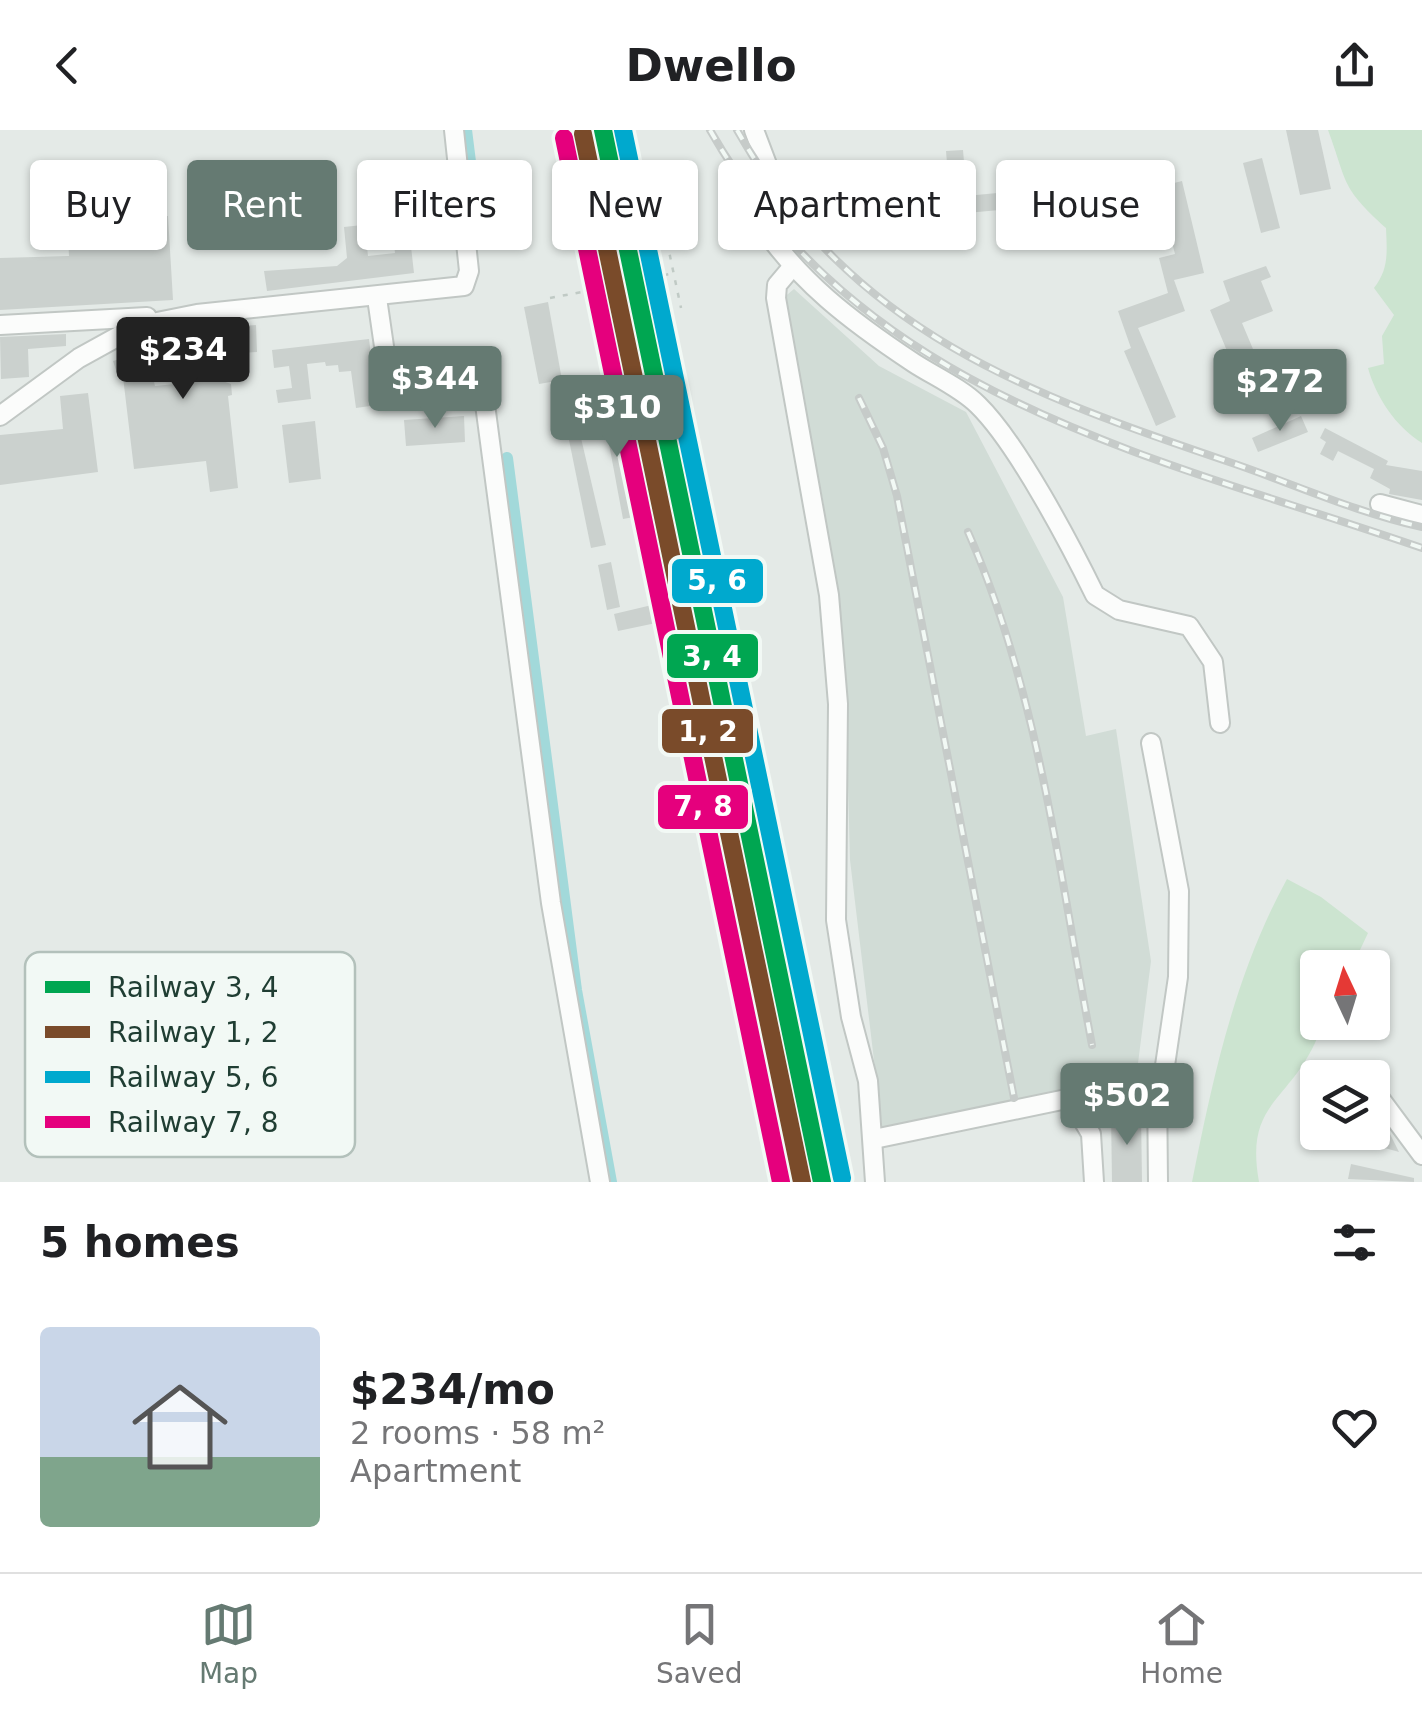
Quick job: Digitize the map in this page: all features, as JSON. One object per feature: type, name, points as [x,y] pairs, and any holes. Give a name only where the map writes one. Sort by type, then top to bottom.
[{"type":"street","points":[[0,325],[198,314],[455,289],[468,280],[454,130]]},
{"type":"street","points":[[754,130],[771,175],[756,218],[793,266],[856,324],[977,403],[1004,438],[1095,595],[1119,610],[1190,626],[1213,662],[1220,723]]},
{"type":"street","points":[[793,266],[777,285],[776,298],[829,595],[838,704],[836,920],[851,1017],[868,1081],[874,1182]]},
{"type":"street","points":[[376,298],[388,374],[409,382],[481,374],[551,903],[600,1182]]},
{"type":"street","points":[[0,416],[122,334],[154,322],[198,314]]},
{"type":"street","points":[[1380,504],[1422,515]]},
{"type":"street","points":[[874,1139],[1157,1082],[1166,1074],[1178,977],[1178,890],[1151,743]]},
{"type":"street","points":[[1157,1082],[1158,1182]]},
{"type":"street","points":[[1071,1100],[1092,1134],[1094,1182]]},
{"type":"street","points":[[1390,1111],[1422,1155]]},
{"type":"path","points":[[637,250],[650,313]]},
{"type":"path","points":[[669,250],[682,308]]},
{"type":"path","points":[[610,253],[624,320]]},
{"type":"path","points":[[550,298],[674,272]]},
{"type":"shaded area","points":[[794,289],[879,366],[966,412],[1063,597],[1086,736],[1116,729],[1151,961],[1136,1079],[933,1123],[931,1117],[882,1127],[850,860],[845,671],[823,500],[782,299]]},
{"type":"green space","points":[[1328,130],[1422,130],[1422,443],[1388,410],[1368,368],[1384,364],[1382,336],[1394,315],[1374,288],[1385,267],[1386,228],[1353,193]]},
{"type":"green space","points":[[1287,879],[1321,897],[1368,933],[1360,950],[1300,950],[1300,1040],[1316,1040],[1263,1120],[1256,1156],[1259,1182],[1192,1182],[1228,1027],[1269,915]]},
{"type":"building","points":[[1286,130],[1318,130],[1331,189],[1300,195]]},
{"type":"building","points":[[963,150],[964,160],[947,160],[946,151]]},
{"type":"building","points":[[1262,158],[1280,228],[1261,233],[1243,163]]},
{"type":"building","points":[[1182,181],[1204,273],[1174,280],[1185,311],[1138,328],[1176,417],[1156,426],[1124,351],[1131,348],[1118,311],[1168,293],[1159,258],[1175,254],[1175,183]]},
{"type":"building","points":[[996,193],[996,210],[976,212],[976,195]]},
{"type":"building","points":[[167,216],[173,300],[0,310],[0,258],[69,256],[69,250],[167,250]]},
{"type":"building","points":[[357,226],[357,250],[367,250],[368,256],[411,250],[414,273],[267,291],[264,271],[337,266],[347,258],[344,227]]},
{"type":"building","points":[[1266,266],[1271,277],[1261,281],[1273,311],[1242,323],[1275,401],[1252,411],[1210,310],[1230,301],[1223,281]]},
{"type":"building","points":[[548,302],[562,380],[539,384],[524,307]]},
{"type":"building","points":[[256,325],[257,352],[242,353],[241,343],[216,344],[217,379],[231,384],[232,395],[228,396],[238,488],[210,492],[206,461],[134,469],[123,377],[119,379],[113,361],[140,353],[138,344],[182,335],[182,330]],"holes":[[[194,359],[195,382],[155,386],[151,369]]]},
{"type":"building","points":[[66,334],[66,346],[28,349],[29,377],[1,379],[0,337]]},
{"type":"building","points":[[369,339],[377,405],[356,408],[351,371],[339,372],[338,365],[326,366],[325,362],[307,364],[311,399],[278,403],[276,390],[292,388],[289,366],[274,368],[272,350]]},
{"type":"building","points":[[1320,376],[1331,401],[1310,410],[1300,385]]},
{"type":"building","points":[[88,393],[98,472],[0,485],[0,435],[63,429],[60,396]]},
{"type":"building","points":[[611,399],[634,517],[623,519],[601,401]]},
{"type":"building","points":[[464,416],[465,442],[406,446],[404,420]]},
{"type":"building","points":[[1301,416],[1308,432],[1258,452],[1252,438]]},
{"type":"building","points":[[315,421],[321,479],[289,483],[282,425]]},
{"type":"building","points":[[1325,428],[1388,461],[1386,465],[1422,471],[1422,500],[1389,494],[1390,489],[1370,478],[1374,469],[1338,451],[1333,461],[1320,454],[1326,442],[1320,438]]},
{"type":"building","points":[[581,438],[606,545],[591,548],[569,440]]},
{"type":"building","points":[[611,562],[620,607],[607,610],[598,565]]},
{"type":"building","points":[[652,605],[656,623],[618,631],[614,614]]},
{"type":"building","points":[[1141,1113],[1142,1182],[1112,1182],[1111,1114]]},
{"type":"building","points":[[1390,1134],[1399,1152],[1390,1149]]},
{"type":"building","points":[[1351,1164],[1414,1178],[1414,1182],[1348,1179]]},
{"type":"waterway","points":[[466,130],[470,160]]},
{"type":"waterway","points":[[507,458],[576,990],[611,1182]]},
{"type":"railway","points":[[577,130],[673,606],[743,845],[813,1182]]},
{"type":"railway","points":[[624,130],[799,968]]},
{"type":"railway","points":[[710,130],[773,221],[848,296],[931,356],[1022,405],[1118,446],[1422,548]]},
{"type":"railway","points":[[737,130],[783,200],[834,258],[891,306],[952,347],[1086,411],[1351,506],[1422,527]]},
{"type":"railway","points":[[859,398],[883,448],[897,496],[1014,1098]]},
{"type":"railway","points":[[968,532],[1013,656],[1030,720],[1092,1045]]},
{"type":"transit line","points":[[603,130],[822,1182]]},
{"type":"transit line","points":[[623,130],[842,1178]]},
{"type":"transit line","points":[[583,134],[802,1182]]},
{"type":"transit line","points":[[564,138],[781,1182]]}]
